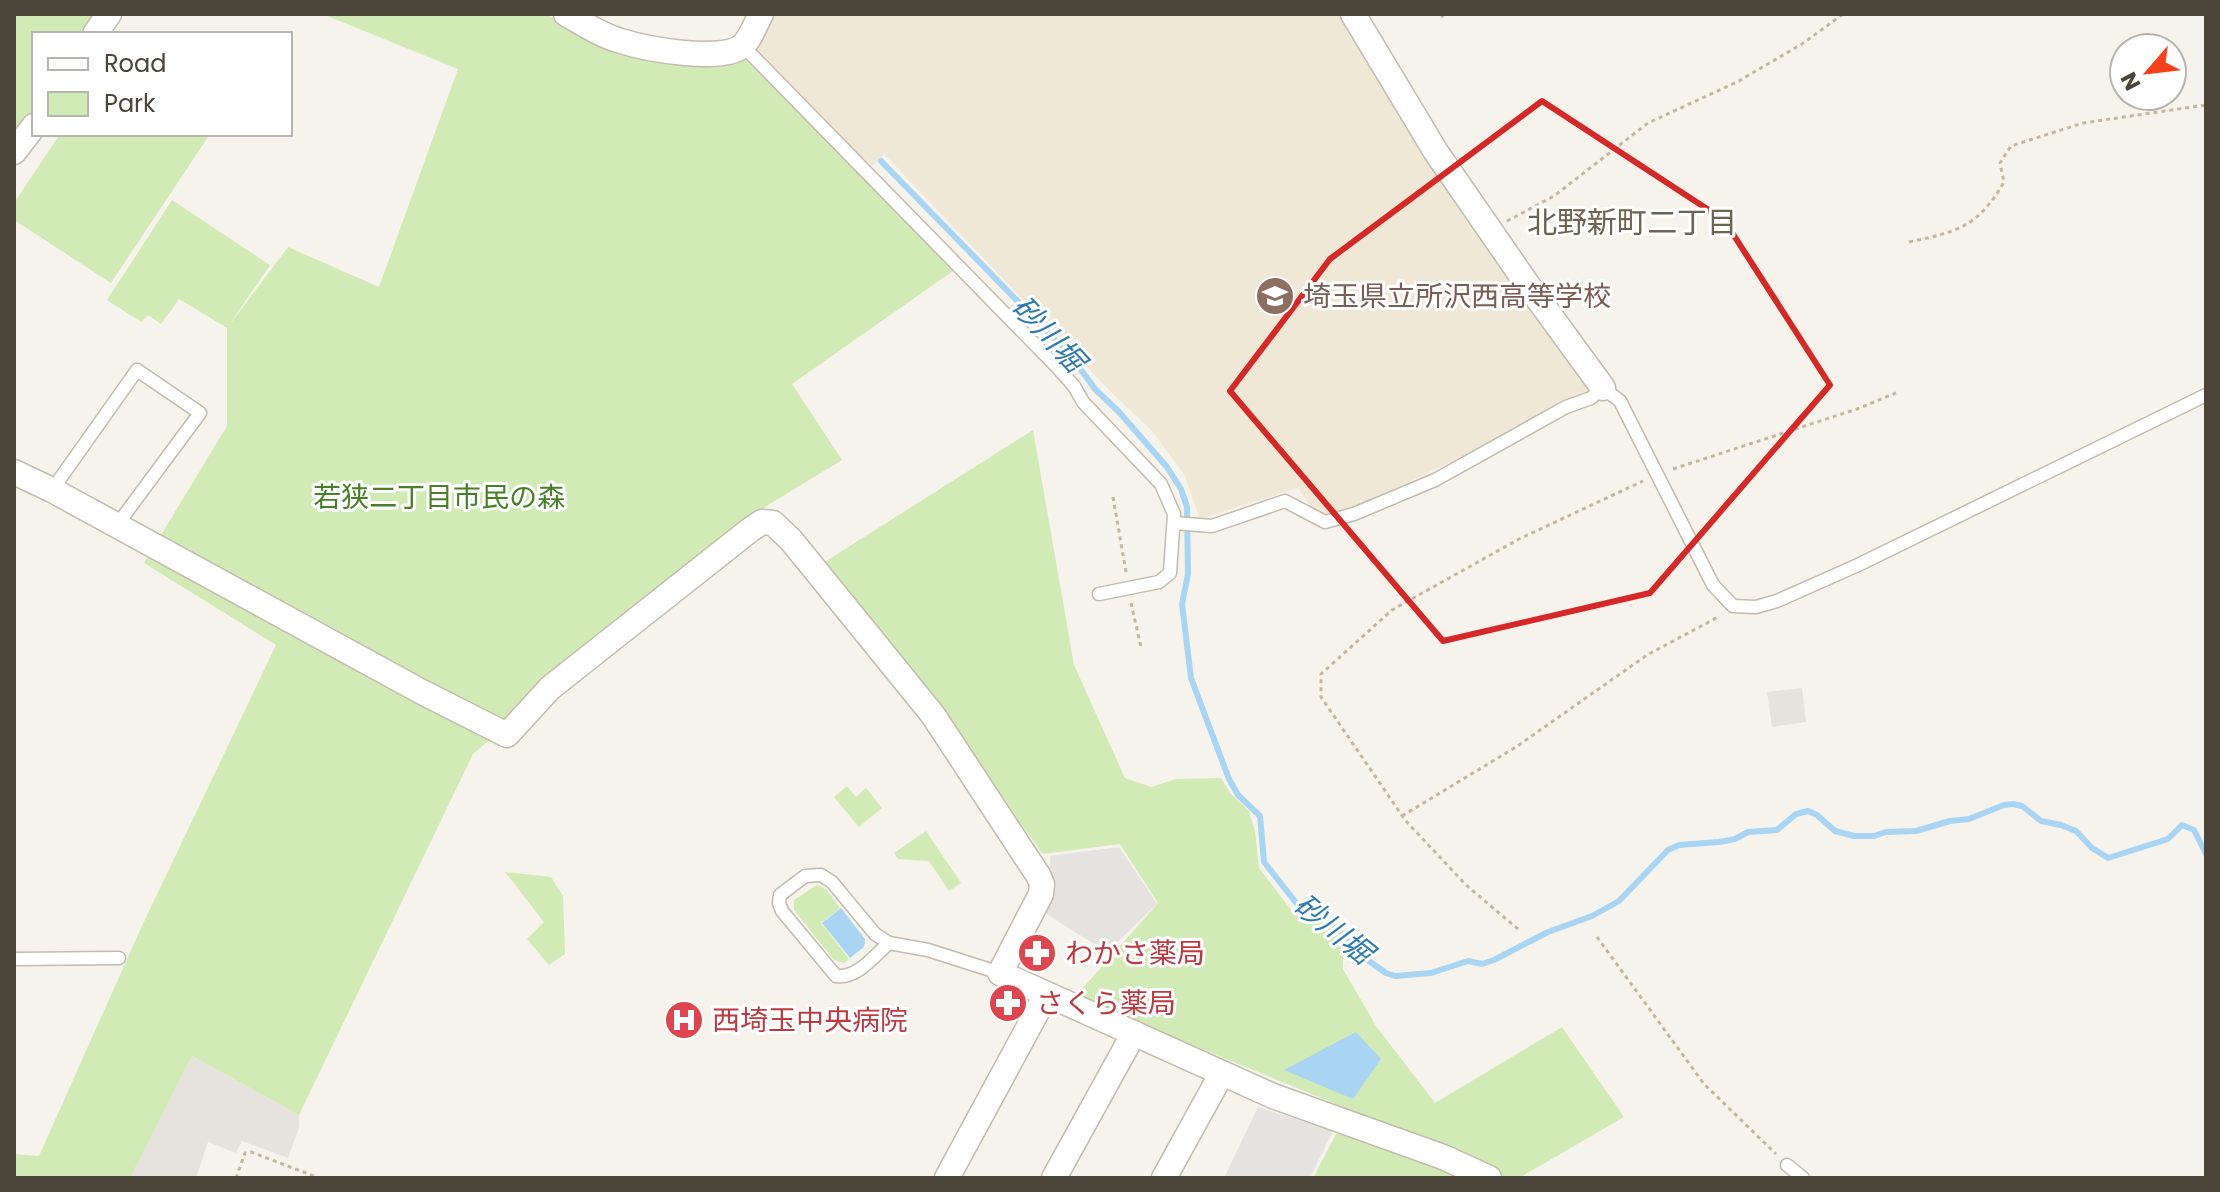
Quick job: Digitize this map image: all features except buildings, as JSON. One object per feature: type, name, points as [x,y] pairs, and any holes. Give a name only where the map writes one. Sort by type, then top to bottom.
[{"type":"street","points":[[96,32],[109,14]]},
{"type":"street","points":[[566,14],[619,41],[654,49],[723,53],[743,46],[761,14]]},
{"type":"street","points":[[1353,14],[1436,152],[1603,388]]},
{"type":"street","points":[[14,152],[32,129]]},
{"type":"street","points":[[14,472],[507,735],[550,688],[750,530],[762,522],[773,523],[791,540],[904,676],[1038,875],[1042,884],[1041,894],[1000,973],[1273,1096],[1443,1157],[1489,1178]]},
{"type":"street","points":[[947,1178],[1046,995]]},
{"type":"street","points":[[1054,1178],[1134,1033]]},
{"type":"street","points":[[1164,1178],[1222,1073]]},
{"type":"lane","points":[[743,46],[1056,366],[1074,386],[1083,402],[1161,484],[1177,523],[1170,573],[1159,582],[1099,594]]},
{"type":"lane","points":[[52,490],[137,370],[200,413],[117,525]]},
{"type":"lane","points":[[1177,523],[1212,526],[1285,501],[1325,522],[1354,514],[1435,480],[1566,407],[1591,398],[1603,388],[1620,401],[1713,585],[1733,606],[1756,607],[1777,601],[1858,565],[2206,395]]},
{"type":"lane","points":[[889,943],[853,974],[836,976],[782,911],[780,895],[805,876],[821,875],[832,882],[875,934],[889,943],[928,950],[1000,973]]},
{"type":"lane","points":[[14,959],[119,958]]},
{"type":"lane","points":[[1787,1165],[1803,1178]]},
{"type":"path","points":[[1489,230],[1554,196],[1648,123],[1737,82],[1802,44],[1843,14]]},
{"type":"path","points":[[1909,242],[1956,232],[1991,205],[2004,182],[2000,163],[2011,146],[2083,123],[2206,105]]},
{"type":"path","points":[[1518,929],[1466,885],[1402,816],[1321,697],[1321,674],[1392,610],[1519,539],[1658,474],[1857,409],[1896,393]]},
{"type":"path","points":[[1402,816],[1516,747],[1647,655],[1721,616],[1733,606]]},
{"type":"path","points":[[1597,937],[1704,1084],[1787,1165]]},
{"type":"path","points":[[236,1178],[245,1153],[251,1152],[319,1178]]},
{"type":"highlighted area","points":[[1542,101],[1724,220],[1830,385],[1650,593],[1443,641],[1230,391],[1330,259]]},
{"type":"shaded area","name":"埼玉県立所沢西高等学校","points":[[770,14],[1347,14],[1594,386],[1590,392],[1576,395],[1471,452],[1367,502],[1323,516],[1313,511],[1298,488],[1200,519],[1184,474],[1152,431],[884,154],[872,166],[756,54],[754,43]]},
{"type":"shaded area","points":[[1802,688],[1806,722],[1772,727],[1767,692]]},
{"type":"shaded area","points":[[1119,847],[1157,904],[1107,952],[1040,910],[1054,883],[1050,856]]},
{"type":"shaded area","points":[[192,1056],[299,1115],[299,1128],[288,1158],[242,1141],[236,1153],[208,1142],[196,1178],[130,1178]]},
{"type":"shaded area","points":[[1258,1107],[1333,1131],[1310,1178],[1224,1178]]},
{"type":"green space","points":[[14,14],[99,14],[86,32],[32,32],[32,113],[14,138]]},
{"type":"green space","name":"若狭二丁目市民の森","points":[[322,14],[546,14],[605,44],[741,56],[820,129],[953,271],[792,384],[842,460],[768,505],[473,754],[299,1115],[192,1056],[130,1178],[14,1178],[14,1154],[39,1156],[141,928],[276,645],[144,563],[227,426],[227,328],[288,247],[379,287],[458,69]]},
{"type":"green space","points":[[59,136],[209,136],[111,283],[14,220],[14,203]]},
{"type":"green space","points":[[172,200],[270,265],[227,328],[179,299],[161,324],[148,315],[141,322],[107,300]]},
{"type":"green space","points":[[1033,430],[1074,665],[1125,778],[1151,787],[1176,779],[1221,778],[1231,794],[1249,811],[1255,831],[1259,868],[1292,911],[1325,923],[1343,941],[1343,969],[1376,1026],[1435,1103],[1562,1027],[1624,1117],[1519,1178],[1313,1178],[1336,1134],[1353,1111],[1075,997],[1158,903],[1120,844],[1043,854],[911,675],[823,563]]},
{"type":"green space","points":[[847,786],[856,797],[866,788],[882,808],[859,827],[834,797]]},
{"type":"green space","points":[[926,831],[961,883],[949,891],[929,861],[898,859],[894,853]]},
{"type":"green space","points":[[505,872],[551,877],[563,896],[565,954],[549,965],[527,939],[544,922]]},
{"type":"green space","points":[[817,885],[826,889],[840,908],[821,923],[849,959],[844,963],[834,960],[794,910],[794,900]]},
{"type":"water","points":[[841,908],[865,939],[864,947],[850,958],[822,923]]},
{"type":"water","points":[[1356,1032],[1381,1059],[1353,1099],[1284,1070]]},
{"type":"waterway","name":"砂川堀","points":[[881,161],[1071,356],[1095,389],[1167,467],[1181,489],[1187,507],[1188,574],[1182,604],[1191,678],[1229,779],[1238,795],[1260,816],[1264,862],[1298,905],[1322,913],[1369,961],[1386,973],[1395,976],[1431,973],[1468,961],[1482,964],[1494,960],[1619,901],[1668,850],[1679,845],[1735,839],[1748,832],[1777,830],[1796,814],[1808,811],[1835,831],[1854,836],[1874,836],[1886,832],[1916,831],[1969,819],[2013,804],[2022,806],[2041,821],[2076,831],[2092,848],[2108,858],[2168,839],[2182,825],[2194,830],[2206,854]]},
{"type":"place","name":"埼玉県立所沢西高等学校","points":[[1275,296]]},
{"type":"place","name":"わかさ薬局","points":[[1037,953]]},
{"type":"place","name":"さくら薬局","points":[[1008,1003]]},
{"type":"place","name":"西埼玉中央病院","points":[[684,1020]]},
{"type":"district","name":"北野新町二丁目","points":[[1632,223]]}]
